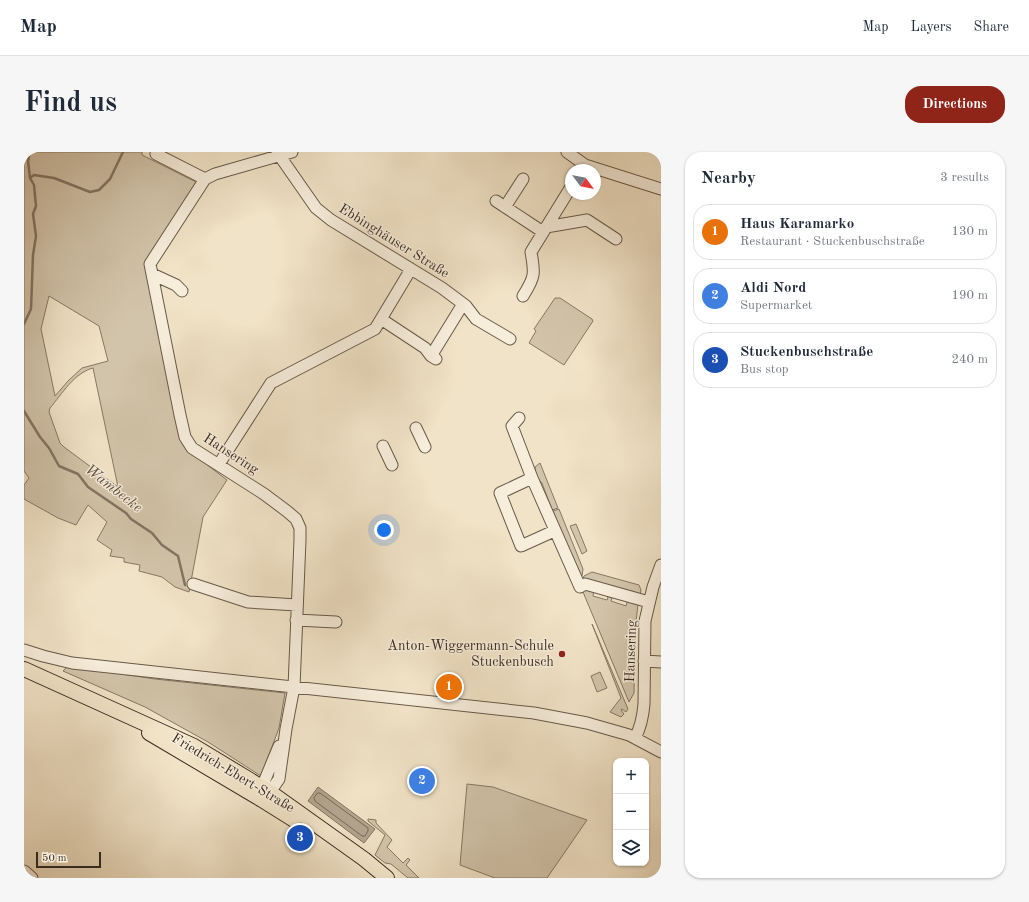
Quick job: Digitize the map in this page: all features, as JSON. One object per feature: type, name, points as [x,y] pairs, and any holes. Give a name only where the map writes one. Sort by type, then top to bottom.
[{"type":"main road","name":"Friedrich-Ebert-Straße","points":[[24,668],[194,746],[364,859],[387,878]]},
{"type":"main road","name":"Friedrich-Ebert-Straße","points":[[24,674],[138,726],[265,793],[315,834],[375,878]]},
{"type":"street","points":[[156,154],[205,179],[215,174],[278,154],[292,152]]},
{"type":"street","points":[[567,152],[579,164]]},
{"type":"street","name":"Ebbinghäuser Straße","points":[[278,154],[316,208],[331,220],[442,288],[464,304],[476,319],[510,339]]},
{"type":"street","points":[[601,173],[661,189]]},
{"type":"street","name":"Hansering","points":[[205,179],[150,264],[184,437],[192,448],[264,494],[296,519],[300,528],[294,687],[286,729],[265,793]]},
{"type":"street","points":[[505,207],[524,179]]},
{"type":"street","points":[[523,296],[533,280],[531,252],[565,197]]},
{"type":"street","points":[[496,201],[544,230],[587,220],[616,239]]},
{"type":"street","points":[[219,464],[271,383],[375,329],[412,269]]},
{"type":"street","points":[[152,274],[176,284],[182,291]]},
{"type":"street","points":[[381,319],[425,348],[434,358],[464,304]]},
{"type":"street","points":[[519,418],[512,426],[554,531],[580,587],[585,584],[649,602]]},
{"type":"street","points":[[416,428],[425,447]]},
{"type":"street","points":[[384,446],[392,465]]},
{"type":"street","points":[[532,478],[500,493],[521,546],[554,531]]},
{"type":"street","name":"Hansering","points":[[635,738],[643,716],[645,622],[649,602],[657,588],[661,565]]},
{"type":"street","points":[[193,584],[248,602],[297,605]]},
{"type":"street","points":[[296,620],[336,622]]},
{"type":"street","points":[[24,650],[72,663],[534,713],[587,723],[635,738],[661,752]]},
{"type":"street","points":[[644,660],[661,662]]},
{"type":"street","points":[[24,871],[32,878]]},
{"type":"shaded area","points":[[24,152],[142,152],[142,155],[196,182],[146,265],[180,438],[185,448],[227,480],[203,517],[189,592],[175,587],[162,577],[139,571],[140,565],[124,562],[124,558],[110,556],[112,550],[97,540],[107,522],[88,505],[76,525],[58,518],[24,499],[24,485],[29,478],[24,471]],"holes":[[[49,296],[99,326],[108,361],[82,368],[55,396],[41,329]],[[93,368],[118,487],[60,443],[49,412],[50,408],[74,379],[80,374]]]},
{"type":"shaded area","points":[[555,298],[560,298],[593,321],[564,365],[529,343],[536,331],[534,329]]},
{"type":"shaded area","points":[[540,463],[558,508],[552,510],[542,483],[537,481],[536,478],[535,467]]},
{"type":"shaded area","points":[[559,509],[583,569],[582,576],[579,577],[553,511]]},
{"type":"shaded area","points":[[576,524],[587,551],[582,554],[570,526]]},
{"type":"shaded area","points":[[592,572],[639,585],[641,590],[640,595],[583,578]]},
{"type":"shaded area","points":[[594,589],[593,596],[607,600],[609,594],[613,595],[611,601],[626,606],[628,599],[638,604],[635,631],[634,693],[629,702],[583,592],[583,590]]},
{"type":"shaded area","points":[[592,624],[628,709],[626,712],[622,709],[621,710],[624,714],[621,717],[610,712],[621,698]]},
{"type":"shaded area","points":[[68,666],[155,679],[285,693],[279,728],[261,776],[208,742],[145,707],[63,671]]},
{"type":"shaded area","points":[[600,672],[607,688],[597,692],[591,676]]},
{"type":"shaded area","points":[[467,784],[493,787],[587,820],[547,878],[495,878],[460,865]]},
{"type":"shaded area","points":[[368,819],[376,820],[376,823],[392,840],[387,847],[403,863],[408,858],[410,860],[406,865],[419,878],[408,878],[391,864],[385,863],[375,855],[385,835],[368,821]]},
{"type":"water","points":[[318,787],[375,829],[364,843],[308,801]]},
{"type":"waterway","name":"Wambecke","points":[[24,324],[31,309],[33,255],[36,236],[33,214],[36,206],[34,185],[30,178],[28,161],[30,152]]},
{"type":"waterway","name":"Wambecke","points":[[30,178],[34,175],[54,178],[90,192],[99,190],[110,179],[123,152]]},
{"type":"waterway","name":"Wambecke","points":[[24,411],[40,437],[49,448],[59,466],[78,474],[88,487],[126,513],[131,519],[152,533],[162,545],[178,556],[185,585]]},
{"type":"place","name":"Anton-Wiggermann-Schule Stuckenbusch","points":[[562,654]]},
{"type":"place","name":"Haus Karamarko","points":[[449,687]]},
{"type":"place","name":"Aldi Nord","points":[[422,781]]},
{"type":"place","name":"Stuckenbuschstraße","points":[[300,838]]}]
